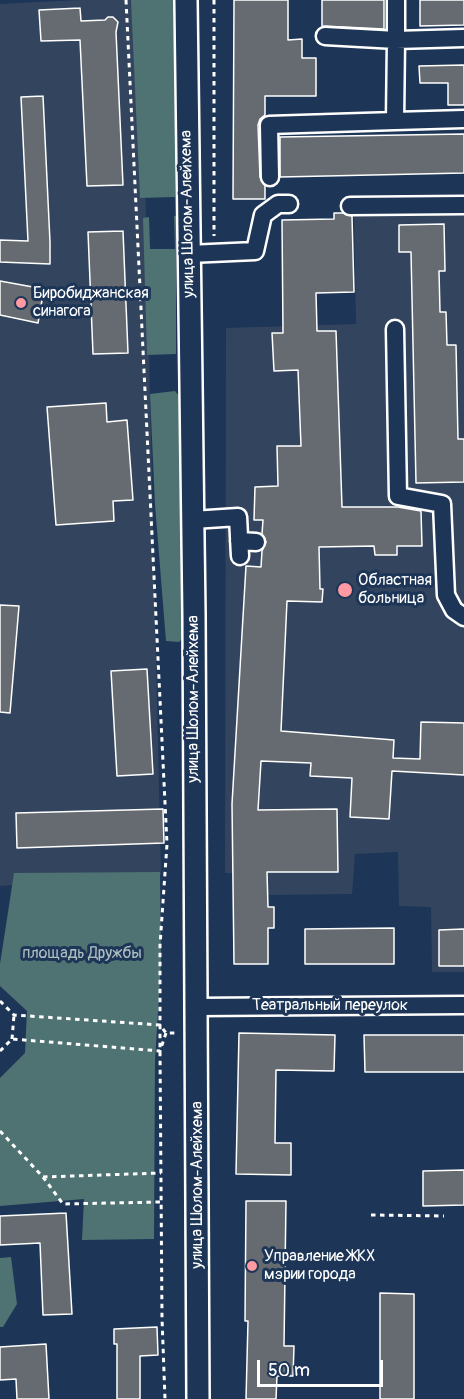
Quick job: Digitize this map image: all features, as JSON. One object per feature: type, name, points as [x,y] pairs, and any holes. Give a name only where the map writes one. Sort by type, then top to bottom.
[{"type":"main road","name":"улица Шолом-Алейхема","points":[[186,0],[193,520],[198,1399]]},
{"type":"street","points":[[395,121],[396,0]]},
{"type":"street","points":[[325,36],[396,40],[464,38]]},
{"type":"street","points":[[270,177],[269,125],[464,119]]},
{"type":"street","points":[[189,254],[255,251],[263,215],[278,204],[289,204]]},
{"type":"street","points":[[350,206],[464,205]]},
{"type":"street","points":[[395,328],[398,496],[442,504],[446,595],[454,610],[464,617]]},
{"type":"street","points":[[193,520],[238,517],[245,546]]},
{"type":"street","name":"Театральный переулок","points":[[196,1007],[464,1005]]},
{"type":"path","points":[[126,0],[167,844],[160,945],[162,1318],[165,1399]]},
{"type":"path","points":[[214,0],[214,253]]},
{"type":"path","points":[[0,1001],[14,1015],[160,1025],[166,1033]]},
{"type":"path","points":[[0,1051],[12,1039],[14,1015]]},
{"type":"path","points":[[166,1033],[175,1033]]},
{"type":"path","points":[[160,1051],[166,1033]]},
{"type":"path","points":[[12,1039],[160,1051]]},
{"type":"path","points":[[0,1131],[43,1177],[63,1204],[161,1202]]},
{"type":"path","points":[[43,1177],[161,1173]]},
{"type":"path","points":[[370,1215],[444,1216]]},
{"type":"shaded area","points":[[141,0],[161,875],[0,886],[0,4]]},
{"type":"shaded area","name":"Областная больница","points":[[464,210],[464,972],[432,972],[431,907],[399,906],[398,852],[355,854],[352,894],[268,895],[268,873],[225,873],[226,328],[356,324],[354,211]]},
{"type":"green space","points":[[131,0],[176,0],[175,197],[140,198]]},
{"type":"green space","points":[[174,216],[176,216],[176,354],[147,355],[143,218],[149,217],[150,249],[175,249]]},
{"type":"green space","points":[[175,391],[180,397],[183,638],[179,642],[166,641],[155,505],[150,394]]},
{"type":"green space","name":"площадь Дружбы","points":[[160,872],[161,962],[155,1061],[154,1239],[82,1240],[84,1199],[0,1206],[0,1078],[25,1053],[27,1011],[0,986],[0,964],[14,873]]},
{"type":"green space","points":[[11,1257],[17,1304],[3,1327],[0,1327],[0,1258]]},
{"type":"building","points":[[234,0],[288,0],[288,40],[302,39],[302,58],[316,58],[316,96],[265,96],[265,115],[260,119],[258,125],[260,177],[265,186],[265,199],[233,199]]},
{"type":"building","points":[[322,0],[384,0],[384,29],[322,26]]},
{"type":"building","points":[[420,0],[464,0],[464,25],[420,26]]},
{"type":"building","points":[[80,8],[81,21],[105,20],[113,17],[118,22],[116,32],[123,185],[87,186],[80,40],[41,41],[39,10]]},
{"type":"building","points":[[464,65],[464,105],[448,105],[448,83],[420,83],[419,66]]},
{"type":"building","points":[[43,96],[50,264],[0,262],[0,240],[28,241],[21,97]]},
{"type":"building","points":[[464,134],[464,173],[280,177],[280,137]]},
{"type":"building","points":[[334,213],[352,216],[354,292],[316,293],[317,331],[336,331],[342,507],[398,507],[421,511],[422,546],[397,546],[397,555],[375,555],[374,546],[319,547],[322,602],[287,601],[281,731],[394,740],[393,758],[420,759],[421,722],[464,723],[464,775],[392,771],[389,819],[350,817],[352,778],[310,776],[311,763],[261,761],[258,810],[337,809],[338,872],[267,872],[268,907],[274,907],[274,928],[268,928],[268,964],[234,964],[232,804],[246,566],[261,567],[262,551],[266,542],[262,534],[263,520],[254,520],[255,487],[278,486],[277,446],[301,446],[298,370],[274,371],[272,333],[283,333],[282,220],[334,219]]},
{"type":"building","points":[[444,224],[445,271],[439,271],[440,312],[446,312],[447,345],[456,345],[458,439],[464,439],[464,482],[416,483],[411,252],[399,252],[399,225]]},
{"type":"building","points":[[123,231],[128,353],[93,354],[88,232]]},
{"type":"building","name":"Биробиджанская синагога","points":[[0,281],[44,289],[38,323],[0,315]]},
{"type":"building","points":[[106,403],[107,422],[127,420],[133,500],[113,501],[114,521],[56,525],[47,407]]},
{"type":"building","points":[[0,605],[19,606],[10,713],[0,712]]},
{"type":"building","points":[[147,669],[153,774],[117,776],[111,671]]},
{"type":"building","points":[[163,809],[164,843],[17,848],[16,813]]},
{"type":"building","points":[[394,928],[394,964],[305,964],[305,929]]},
{"type":"building","points":[[464,929],[464,966],[439,966],[439,930]]},
{"type":"building","points":[[239,1033],[335,1035],[334,1071],[276,1070],[275,1143],[291,1143],[291,1175],[236,1174]]},
{"type":"building","points":[[364,1035],[464,1035],[464,1072],[365,1072]]},
{"type":"building","points":[[464,1170],[464,1205],[423,1206],[423,1171]]},
{"type":"building","points":[[246,1201],[286,1201],[284,1346],[294,1346],[293,1376],[277,1376],[276,1399],[246,1399],[248,1321],[245,1321]]},
{"type":"building","points":[[66,1213],[72,1314],[43,1315],[40,1243],[0,1245],[0,1216]]},
{"type":"building","points":[[380,1293],[414,1294],[414,1399],[380,1399]]},
{"type":"building","points":[[157,1327],[158,1355],[140,1356],[140,1399],[117,1399],[117,1344],[114,1344],[114,1329]]},
{"type":"building","points":[[46,1344],[49,1399],[17,1399],[16,1379],[0,1380],[0,1347]]},
{"type":"place","name":"Биробиджанская синагога","points":[[21,303]]},
{"type":"place","name":"Областная больница","points":[[345,590]]},
{"type":"place","name":"Управление ЖКХ мэрии города","points":[[252,1266]]}]
